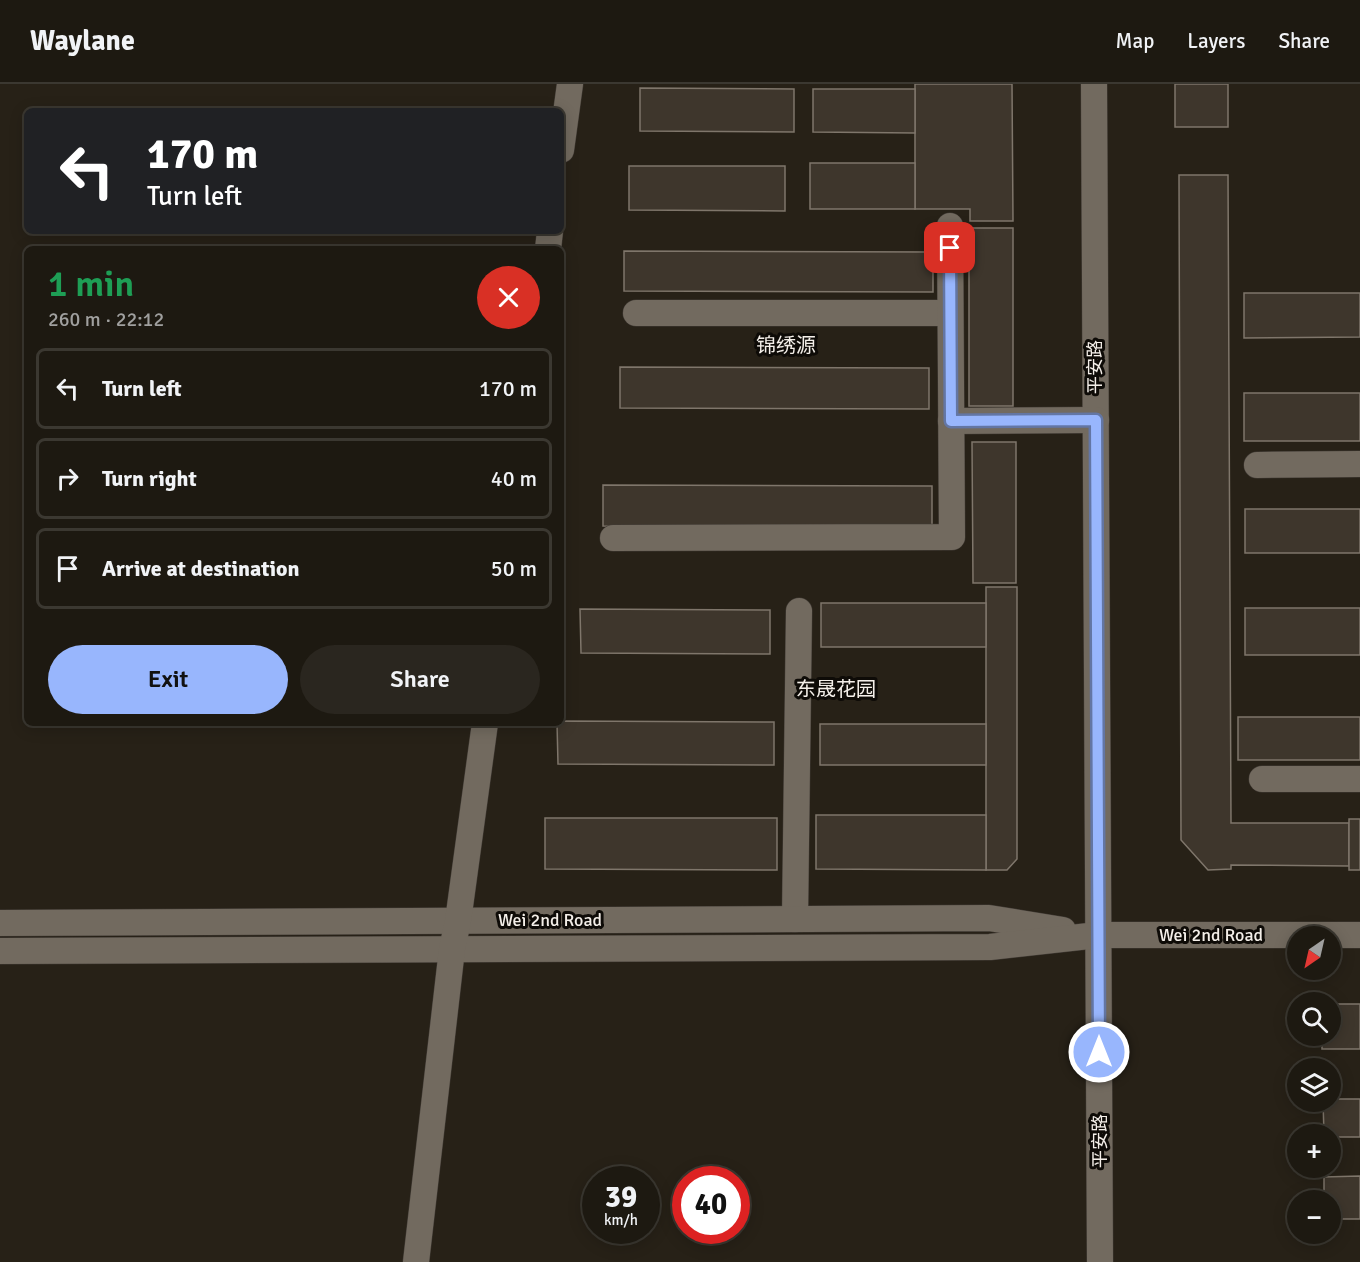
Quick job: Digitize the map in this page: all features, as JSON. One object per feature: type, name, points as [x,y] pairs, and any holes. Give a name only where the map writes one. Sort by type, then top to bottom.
[{"type":"street","points":[[564,128],[570,84]]},
{"type":"street","name":"平安路","points":[[1094,84],[1100,1262]]},
{"type":"street","points":[[612,538],[952,537],[950,226]]},
{"type":"street","points":[[636,314],[950,313]]},
{"type":"street","points":[[951,421],[1096,420]]},
{"type":"street","points":[[1257,465],[1360,464]]},
{"type":"street","points":[[795,919],[799,611]]},
{"type":"street","points":[[416,1262],[452,949],[458,921],[484,726]]},
{"type":"street","points":[[1262,779],[1360,779]]},
{"type":"street","name":"Wei 2nd Road","points":[[0,923],[989,918],[1098,935]]},
{"type":"street","name":"Wei 2nd Road","points":[[0,951],[990,947],[1098,935],[1360,935]]},
{"type":"building","points":[[915,84],[1012,84],[1013,221],[970,221],[970,209],[915,209]]},
{"type":"building","points":[[1175,84],[1228,84],[1228,127],[1175,127]]},
{"type":"building","points":[[640,88],[794,89],[794,132],[640,131]]},
{"type":"building","points":[[813,89],[915,89],[915,133],[813,132]]},
{"type":"building","points":[[810,163],[915,163],[915,209],[810,209]]},
{"type":"building","points":[[629,166],[785,166],[785,211],[629,210]]},
{"type":"building","points":[[1179,175],[1228,175],[1231,823],[1349,823],[1349,866],[1231,865],[1231,869],[1208,870],[1181,840]]},
{"type":"building","points":[[969,228],[1013,228],[1013,406],[969,406]]},
{"type":"building","points":[[624,251],[933,252],[933,292],[624,291]]},
{"type":"building","points":[[1244,293],[1360,293],[1360,337],[1244,338]]},
{"type":"building","points":[[620,367],[929,368],[929,409],[620,408]]},
{"type":"building","points":[[1244,393],[1360,393],[1360,441],[1244,441]]},
{"type":"building","points":[[972,442],[1016,442],[1016,583],[973,583]]},
{"type":"building","points":[[603,485],[932,486],[932,527],[603,526]]},
{"type":"building","points":[[1245,509],[1360,509],[1360,553],[1245,553]]},
{"type":"building","points":[[986,587],[1017,587],[1017,859],[1007,870],[986,870]]},
{"type":"building","points":[[821,603],[986,603],[986,647],[821,647]]},
{"type":"building","points":[[1245,608],[1360,608],[1360,655],[1245,655]]},
{"type":"building","points":[[580,609],[770,610],[770,654],[581,653]]},
{"type":"building","points":[[1238,717],[1360,717],[1360,760],[1238,760]]},
{"type":"building","points":[[564,721],[774,722],[774,765],[558,764],[557,726],[564,726]]},
{"type":"building","points":[[820,724],[986,724],[986,765],[820,765]]},
{"type":"building","points":[[816,815],[986,815],[986,870],[816,869]]},
{"type":"building","points":[[545,818],[777,818],[777,870],[545,869]]},
{"type":"building","points":[[1349,819],[1360,819],[1360,870],[1349,870]]},
{"type":"building","points":[[1341,1004],[1360,1004],[1360,1049],[1322,1049],[1322,1046],[1341,1046]]},
{"type":"building","points":[[1341,1099],[1360,1099],[1360,1137],[1341,1137],[1341,1124],[1324,1124],[1323,1112],[1341,1112]]},
{"type":"building","points":[[1360,1176],[1360,1219],[1341,1219],[1341,1190],[1324,1190],[1324,1178]]},
{"type":"district","name":"锦绣源","points":[[786,345]]},
{"type":"district","name":"东晟花园","points":[[836,689]]},
{"type":"route","points":[[950,248],[951,421],[1096,420],[1099,1052]]}]
